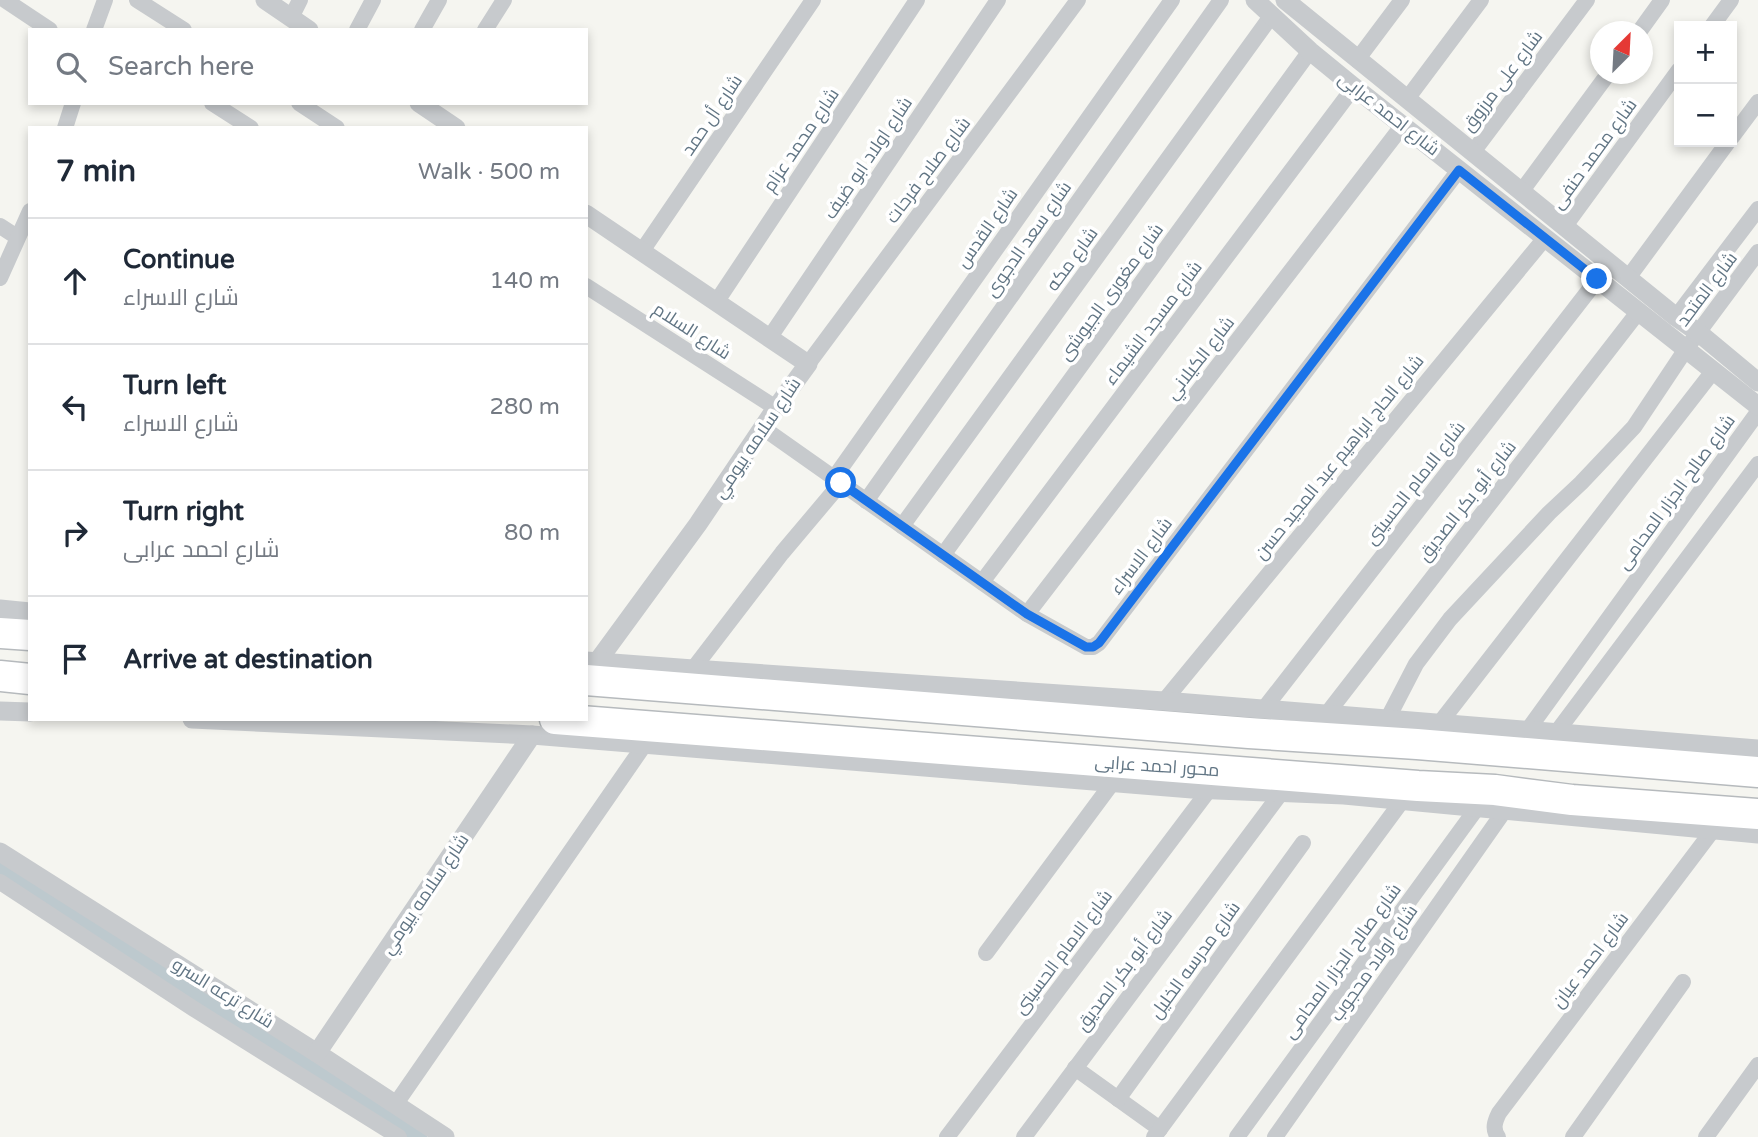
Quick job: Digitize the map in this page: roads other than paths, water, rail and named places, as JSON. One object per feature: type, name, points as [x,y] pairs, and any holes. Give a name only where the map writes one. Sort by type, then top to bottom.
[{"type":"highway","points":[[0,633],[28,635]]},
{"type":"highway","points":[[590,667],[1236,732],[1758,772]]},
{"type":"highway","points":[[0,676],[28,678]]},
{"type":"highway","name":"محور احمد عرابى","points":[[543,727],[1494,790],[1573,800],[1758,814]]},
{"type":"street","points":[[5,0],[47,28]]},
{"type":"street","points":[[137,0],[181,28]]},
{"type":"street","points":[[265,0],[296,9],[308,28]]},
{"type":"street","points":[[358,28],[373,0]]},
{"type":"street","points":[[423,28],[439,0]]},
{"type":"street","points":[[486,28],[504,0]]},
{"type":"street","name":"شارع أل حمد","points":[[642,251],[813,0]]},
{"type":"street","name":"شارع محمد عزام","points":[[717,301],[917,0]]},
{"type":"street","name":"شارع اولاد ابو ضيف","points":[[770,337],[998,0]]},
{"type":"street","name":"شارع صلاح فرحات","points":[[808,364],[1078,0]]},
{"type":"street","name":"شارع القدس","points":[[693,669],[838,481],[1172,0]]},
{"type":"street","name":"شارع سعد الدجوى","points":[[866,501],[1221,0]]},
{"type":"street","name":"شارع احمد عرابى","points":[[1255,0],[1354,87],[1758,406]]},
{"type":"street","points":[[1357,60],[1402,0]]},
{"type":"street","points":[[1407,99],[1481,0]]},
{"type":"street","name":"شارع على مرزوق","points":[[1473,152],[1587,0]]},
{"type":"street","points":[[1647,21],[1662,0]]},
{"type":"street","points":[[1716,21],[1731,0]]},
{"type":"street","points":[[95,28],[103,1]]},
{"type":"street","name":"شارع احمد عرابى","points":[[1290,2],[1357,60],[1676,317],[1756,377]]},
{"type":"street","name":"شارع مكه","points":[[902,526],[1272,15]]},
{"type":"street","name":"شارع مغورى الجيوشى","points":[[943,555],[1310,51]]},
{"type":"street","name":"شارع محمد حنفى","points":[[1564,226],[1674,77]]},
{"type":"street","points":[[1374,103],[1387,84]]},
{"type":"street","points":[[1521,192],[1601,84]]},
{"type":"street","name":"شارع مسجد الشيماء","points":[[982,582],[1354,87]]},
{"type":"street","points":[[1737,130],[1758,102]]},
{"type":"street","points":[[66,126],[72,105]]},
{"type":"street","points":[[215,105],[248,126]]},
{"type":"street","points":[[302,105],[334,126]]},
{"type":"street","points":[[430,106],[454,126]]},
{"type":"street","name":"شارع الكيلاني","points":[[1027,614],[1403,125]]},
{"type":"street","points":[[1628,278],[1724,147]]},
{"type":"street","name":"شارع الاسراء","points":[[763,428],[1027,614],[1086,647],[1093,647],[1099,643],[1459,170]]},
{"type":"street","points":[[1676,317],[1758,209]]},
{"type":"street","points":[[0,278],[28,215]]},
{"type":"street","name":"شارع سلامه بيومي","points":[[588,215],[808,364],[698,524],[590,667]]},
{"type":"street","points":[[0,226],[17,237]]},
{"type":"street","name":"شارع الحاج ابراهيم عبد المجيد حسن","points":[[1164,701],[1545,238]]},
{"type":"street","name":"شارع المتحد","points":[[1387,720],[1416,664],[1450,618],[1634,427],[1686,349],[1758,253]]},
{"type":"street","name":"شارع الامام الحسينى","points":[[1263,710],[1597,279]]},
{"type":"street","name":"شارع السلام","points":[[588,287],[776,408]]},
{"type":"street","name":"شارع أبو بكر الصديق","points":[[1326,715],[1639,311]]},
{"type":"street","points":[[1440,724],[1714,370]]},
{"type":"street","name":"شارع صالح الجزار المحامى","points":[[1527,731],[1758,412]]},
{"type":"street","points":[[1556,733],[1758,464]]},
{"type":"street","points":[[0,609],[28,612]]},
{"type":"street","points":[[590,667],[693,669],[1164,701],[1758,750]]},
{"type":"street","points":[[0,711],[28,712]]},
{"type":"street","points":[[280,721],[543,727],[645,744],[1209,790],[1344,795],[1758,834]]},
{"type":"street","name":"شارع سلامه بيومي","points":[[317,1053],[543,727]]},
{"type":"street","points":[[395,1105],[645,744]]},
{"type":"street","points":[[986,953],[1113,782]]},
{"type":"street","name":"شارع الامام الحسينى","points":[[947,1137],[1209,790]]},
{"type":"street","name":"شارع أبو بكر الصديق","points":[[1024,1137],[1281,793]]},
{"type":"street","points":[[1075,1068],[1118,1099],[1157,1133],[1402,800]]},
{"type":"street","name":"شارع صالح الجزار المحامى","points":[[1237,1137],[1477,808]]},
{"type":"street","name":"شارع اولاد محجوب","points":[[1275,1137],[1505,810]]},
{"type":"street","name":"شارع احمد عيان","points":[[1498,1137],[1494,1123],[1499,1113],[1713,830]]},
{"type":"street","name":"شارع مدرسه الخليل","points":[[1118,1099],[1303,843]]},
{"type":"street","name":"شارع ترعه السرو","points":[[0,852],[445,1137]]},
{"type":"street","name":"شارع ترعه السرو","points":[[0,882],[194,1009],[399,1137]]},
{"type":"street","points":[[1573,1137],[1683,982]]},
{"type":"street","points":[[1706,1137],[1758,1065]]},
{"type":"waterway","points":[[0,865],[419,1137]]}]
